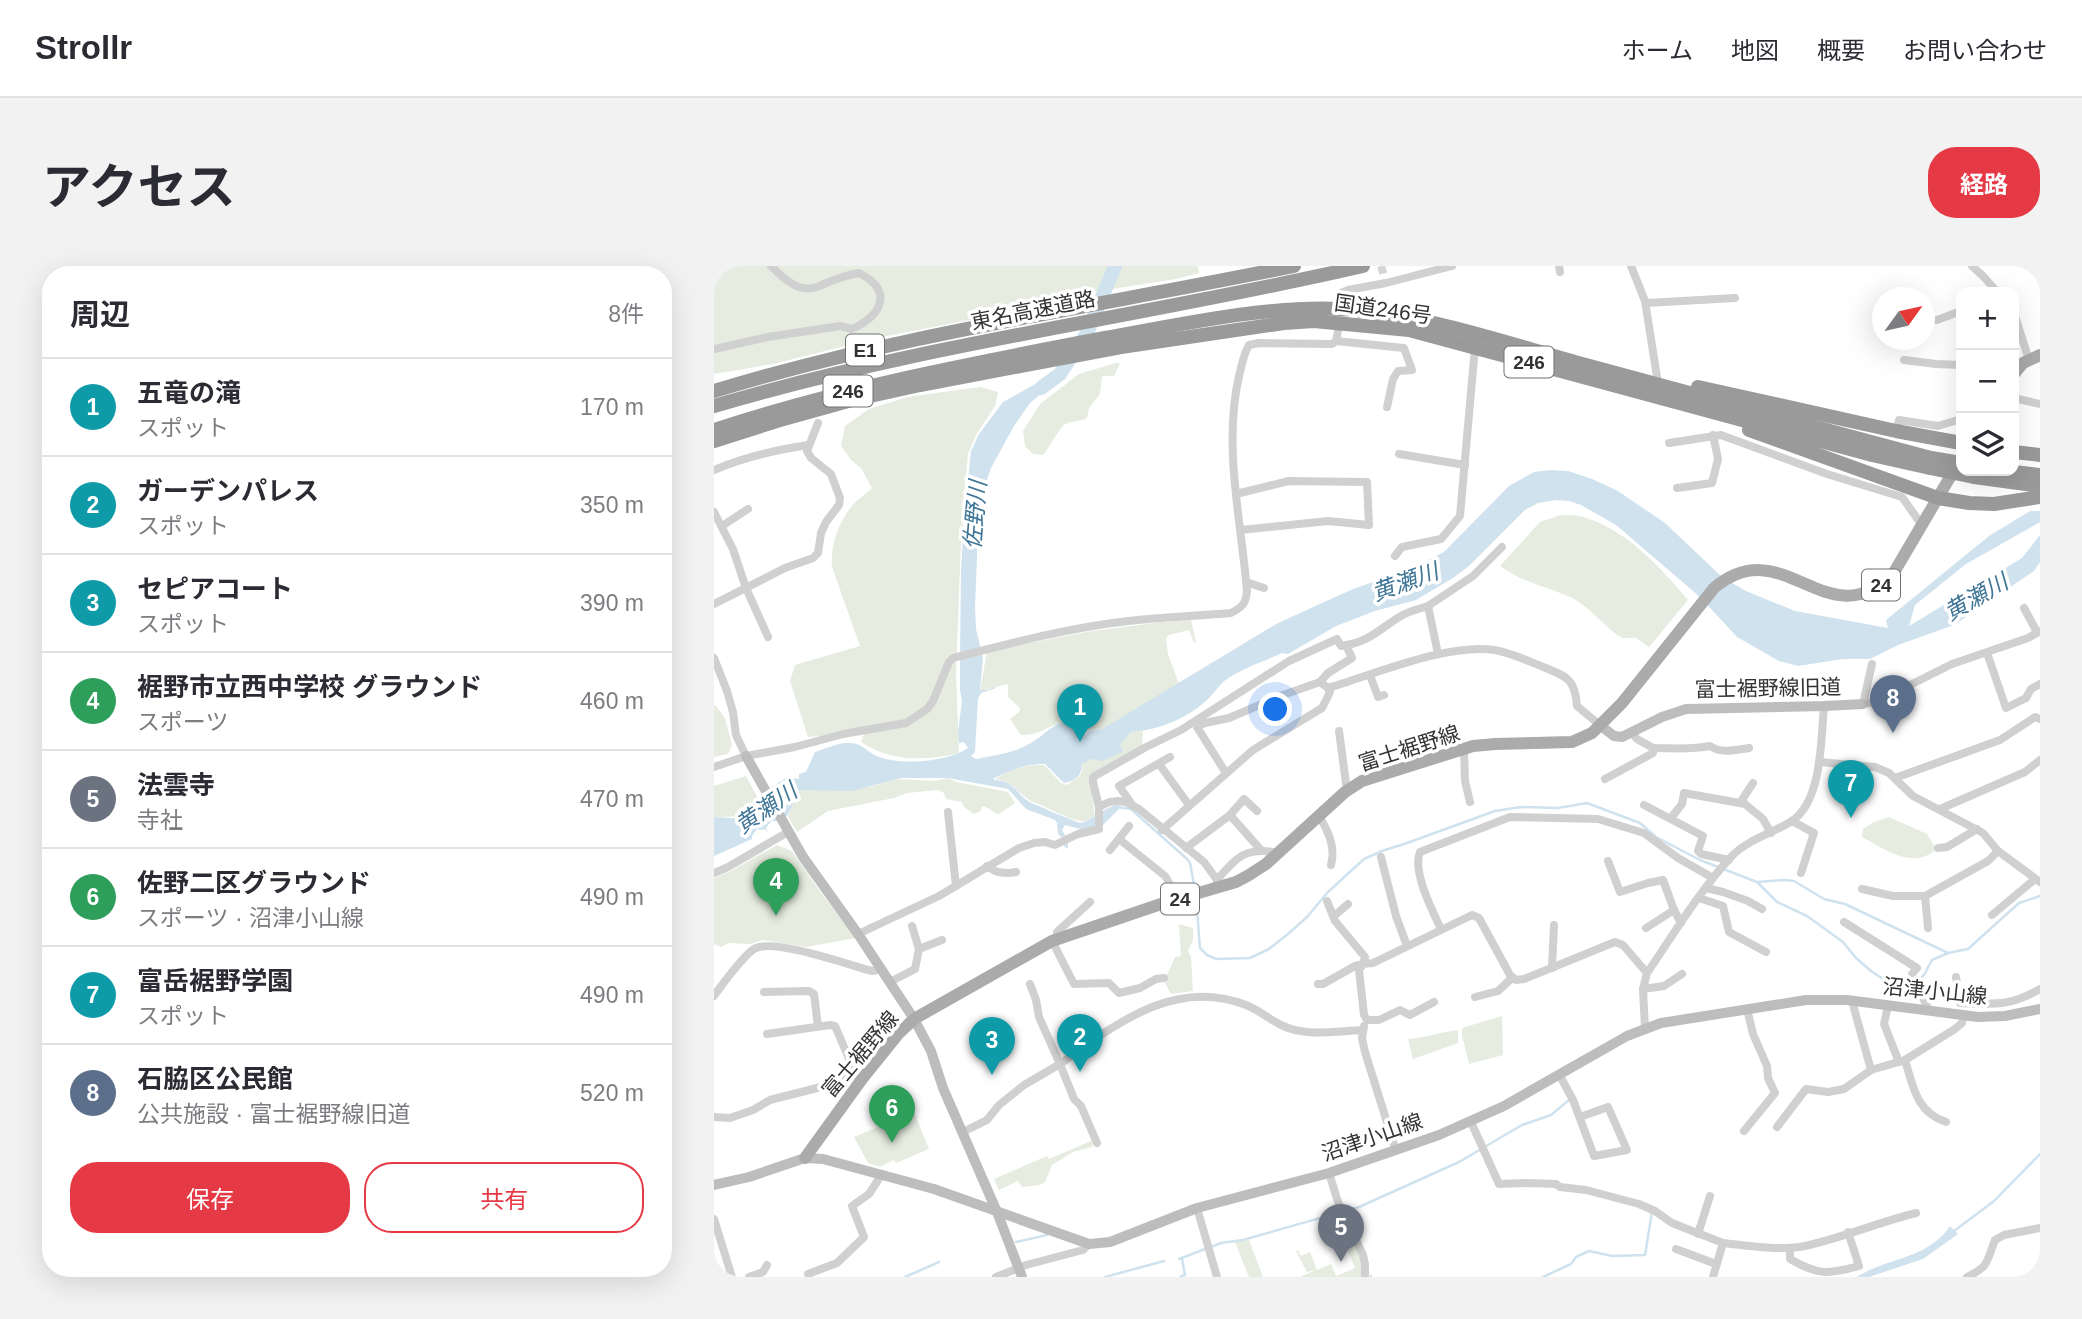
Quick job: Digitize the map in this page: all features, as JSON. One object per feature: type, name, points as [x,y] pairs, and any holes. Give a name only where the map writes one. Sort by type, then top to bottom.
[{"type":"highway","name":"東名高速道路","points":[[714,391],[843,355],[1019,318],[1294,266]]},
{"type":"highway","name":"東名高速道路","points":[[714,406],[840,371],[1011,335],[1227,296],[1363,266]]},
{"type":"highway","name":"国道246号","points":[[1339,316],[1475,347],[1872,455],[1931,463],[1956,463]]},
{"type":"highway","name":"国道246号","points":[[714,430],[777,409],[853,389],[1124,341],[1339,316],[1410,317],[1577,362],[1974,477],[2040,486]]},
{"type":"highway","points":[[1577,362],[1657,377],[1896,432],[1956,442]]},
{"type":"highway","name":"国道246号","points":[[714,441],[780,419],[984,367]]},
{"type":"highway","points":[[1679,403],[1696,412],[1938,498],[1994,504],[2040,497]]},
{"type":"highway","points":[[2019,453],[2040,455]]},
{"type":"highway","points":[[2019,473],[2040,475]]},
{"type":"main road","points":[[2019,370],[2034,357]]},
{"type":"main road","name":"富士裾野線","points":[[805,1158],[858,1076],[914,1018],[1054,940],[1180,899],[1217,883],[1237,882],[1278,853],[1347,791],[1362,781],[1464,749],[1494,744],[1572,742],[1592,733],[1601,726],[1714,588],[1737,573],[1754,569],[1771,571],[1822,592],[1840,596],[1856,596],[1872,591],[1893,574],[1956,467]]},
{"type":"main road","name":"富士裾野線旧道","points":[[1632,733],[1661,717],[1686,709],[1863,704]]},
{"type":"main road","points":[[1601,726],[1614,736],[1622,737],[1632,733]]},
{"type":"main road","points":[[746,756],[803,857],[914,1018],[931,1051],[943,1088],[964,1132],[1021,1273]]},
{"type":"main road","name":"沼津小山線","points":[[714,1185],[749,1177],[805,1158],[823,1159],[934,1189],[1089,1244],[1110,1242],[1197,1208],[1329,1173],[1471,1122],[1504,1106],[1626,1035],[1661,1023],[1806,1000],[1852,1001],[1964,1015],[2005,1016],[2040,1009]]},
{"type":"street","points":[[714,349],[768,337],[840,326],[852,332],[870,319],[879,306],[880,294],[875,282],[859,273],[844,275],[815,289],[803,290],[784,279],[771,266]]},
{"type":"street","points":[[1336,341],[1341,293],[1385,279],[1452,266]]},
{"type":"street","points":[[1631,266],[1646,303],[1657,377]]},
{"type":"street","points":[[1972,266],[1992,287]]},
{"type":"street","points":[[1646,303],[1735,298]]},
{"type":"street","points":[[1937,320],[1956,313]]},
{"type":"street","points":[[2019,324],[2034,357]]},
{"type":"street","points":[[714,767],[746,756],[906,723],[927,709],[949,662],[958,657],[1037,636],[1102,625],[1231,613],[1241,608],[1246,601],[1246,582],[1233,466],[1233,414],[1238,380],[1249,345],[1332,344],[1336,341],[1404,348],[1412,370],[1398,371],[1393,379],[1387,407]]},
{"type":"street","points":[[1395,555],[1402,547],[1441,539],[1460,516],[1475,347]]},
{"type":"street","points":[[1904,360],[1956,365]]},
{"type":"street","points":[[2019,399],[2040,404]]},
{"type":"street","points":[[1896,432],[1899,420],[1938,426],[1956,421]]},
{"type":"street","points":[[714,604],[785,568],[813,558],[818,553],[821,533],[839,505],[840,498],[831,474],[807,451],[818,423]]},
{"type":"street","points":[[1677,488],[1712,484],[1718,459],[1713,435]]},
{"type":"street","points":[[1669,443],[1721,435],[1827,474],[1902,497],[1921,524]]},
{"type":"street","points":[[714,470],[774,450],[808,445]]},
{"type":"street","points":[[1399,454],[1465,465]]},
{"type":"street","points":[[1236,494],[1289,481],[1367,482],[1370,525],[1328,521],[1241,530]]},
{"type":"street","points":[[722,526],[748,509]]},
{"type":"street","points":[[714,512],[768,638]]},
{"type":"street","points":[[858,934],[939,896],[987,866],[1034,843],[1055,845],[1078,834],[1099,829],[1099,807],[1093,777],[1186,726],[1289,661],[1337,639],[1341,646],[1359,643],[1402,615],[1428,606],[1473,576],[1502,547]]},
{"type":"street","points":[[1246,582],[1264,588]]},
{"type":"street","points":[[1428,606],[1438,654]]},
{"type":"street","points":[[1863,704],[1877,702],[1952,664],[2028,638],[2038,631],[2024,608]]},
{"type":"street","points":[[1324,685],[1328,673],[1352,658],[1346,646]]},
{"type":"street","points":[[1186,726],[1197,727],[1229,718],[1283,695],[1370,675],[1438,654],[1492,650],[1507,653],[1569,679],[1575,689],[1577,706],[1601,726]]},
{"type":"street","points":[[1987,653],[2006,708],[2026,698],[2031,689],[2040,684]]},
{"type":"street","points":[[714,658],[733,712],[736,735],[746,756]]},
{"type":"street","name":"富士裾野線旧道","points":[[1863,704],[1872,664]]},
{"type":"street","points":[[1370,675],[1378,697],[1384,695]]},
{"type":"street","points":[[1162,830],[1253,750],[1322,708],[1330,692],[1324,685]]},
{"type":"street","points":[[1645,1028],[1643,989],[1647,973],[1706,888],[1734,854],[1792,821],[1809,802],[1819,762],[1824,706]]},
{"type":"street","points":[[1895,778],[2000,740],[2035,717],[2040,719]]},
{"type":"street","points":[[1197,727],[1226,773]]},
{"type":"street","points":[[1339,731],[1347,791]]},
{"type":"street","points":[[1632,733],[1653,748],[1693,749],[1710,746],[1717,751],[1749,748]]},
{"type":"street","points":[[1605,779],[1653,752],[1653,748]]},
{"type":"street","points":[[1464,749],[1469,802]]},
{"type":"street","points":[[1133,806],[1119,786],[1170,757]]},
{"type":"street","points":[[1940,809],[2025,772],[2040,760]]},
{"type":"street","points":[[1819,762],[1875,767],[1889,773],[1913,796],[1983,833],[1998,851],[2037,881],[1992,915]]},
{"type":"street","points":[[1159,764],[1189,806]]},
{"type":"street","points":[[1740,803],[1753,783]]},
{"type":"street","points":[[1671,818],[1682,804],[1684,793],[1745,804],[1763,819],[1770,833]]},
{"type":"street","points":[[1186,848],[1230,815],[1244,799],[1257,811]]},
{"type":"street","points":[[1099,807],[1118,801],[1139,809],[1204,862],[1217,883],[1229,865],[1249,852],[1260,849],[1278,853]]},
{"type":"street","points":[[1644,805],[1703,835],[1698,851],[1727,862]]},
{"type":"street","points":[[948,812],[956,886]]},
{"type":"street","points":[[1230,815],[1260,849]]},
{"type":"street","points":[[1319,816],[1334,852],[1331,865]]},
{"type":"street","points":[[1441,929],[1428,901],[1417,863],[1420,852],[1510,817],[1607,820],[1644,833],[1678,858],[1716,875]]},
{"type":"street","points":[[1792,821],[1814,833],[1801,873]]},
{"type":"street","points":[[1110,850],[1129,826]]},
{"type":"street","points":[[1938,848],[1947,847],[1977,829]]},
{"type":"street","points":[[714,873],[787,830]]},
{"type":"street","points":[[1119,839],[1165,876],[1180,899]]},
{"type":"street","points":[[1862,889],[1893,896],[1926,897],[1988,861],[1998,851]]},
{"type":"street","points":[[1381,857],[1396,916],[1407,946]]},
{"type":"street","points":[[1608,861],[1620,892],[1663,880],[1682,923]]},
{"type":"street","points":[[987,866],[991,870],[1009,874],[1016,872]]},
{"type":"street","points":[[1706,888],[1762,909]]},
{"type":"street","points":[[1926,897],[1928,929]]},
{"type":"street","points":[[1699,898],[1723,906],[1729,932],[1766,952]]},
{"type":"street","points":[[1327,901],[1335,921],[1365,957],[1359,970],[1364,1015],[1367,1020]]},
{"type":"street","points":[[1090,902],[1056,932],[1054,940],[1074,984],[1109,983],[1119,993],[1164,978]]},
{"type":"street","points":[[1334,916],[1348,904]]},
{"type":"street","points":[[1646,928],[1674,910]]},
{"type":"street","points":[[1318,984],[1323,984],[1355,966],[1373,963],[1467,916],[1479,918],[1512,978],[1516,980],[1615,942],[1623,945],[1647,973]]},
{"type":"street","points":[[1844,922],[1917,968],[1912,974],[1914,983],[1929,1011]]},
{"type":"street","points":[[1552,968],[1554,925]]},
{"type":"street","points":[[890,982],[914,970],[919,949],[912,926]]},
{"type":"street","points":[[919,949],[942,940]]},
{"type":"street","points":[[714,996],[751,951],[761,946],[793,949],[872,971],[882,970]]},
{"type":"street","points":[[1643,989],[1664,986],[1682,974]]},
{"type":"street","points":[[1956,977],[1960,1003],[2009,1003],[2040,989]]},
{"type":"street","points":[[1475,997],[1498,991],[1512,978]]},
{"type":"street","points":[[1030,985],[1039,1017],[1074,1099],[1081,1106],[1097,1143]]},
{"type":"street","points":[[764,992],[809,990],[814,994],[818,1026]]},
{"type":"street","points":[[964,1132],[987,1120],[999,1105],[1024,1085],[1126,1018],[1189,996],[1215,996],[1248,1005],[1281,1025],[1309,1033],[1363,1030]]},
{"type":"street","points":[[1852,1001],[1871,1070]]},
{"type":"street","points":[[1367,1020],[1379,1020],[1400,1010],[1410,1015],[1434,1002]]},
{"type":"street","points":[[1888,1006],[1884,1024],[1902,1061],[1912,1091],[1935,1118],[1946,1122]]},
{"type":"street","points":[[1744,1132],[1775,1093],[1753,1034],[1747,1009]]},
{"type":"street","points":[[1777,1126],[1806,1089],[1828,1092],[1844,1089],[1871,1070],[1902,1061],[1955,1029],[1962,1023],[1964,1015]]},
{"type":"street","points":[[1367,1020],[1363,1030],[1365,1052],[1396,1151]]},
{"type":"street","points":[[714,1116],[730,1118],[753,1110],[770,1100],[858,1076],[835,1026],[830,1024],[767,1034]]},
{"type":"street","points":[[1559,1074],[1580,1117],[1594,1156],[1627,1150],[1608,1107],[1580,1117]]},
{"type":"street","points":[[1471,1122],[1499,1184],[1556,1184],[1560,1187],[1586,1190],[1655,1210],[1672,1223],[1723,1243],[1756,1247],[1805,1246],[1916,1213]]},
{"type":"street","points":[[1329,1173],[1338,1202],[1363,1255],[1365,1277]]},
{"type":"street","points":[[808,1277],[808,1274],[837,1263],[864,1237],[852,1206],[869,1194],[882,1174]]},
{"type":"street","points":[[1698,1234],[1710,1196]]},
{"type":"street","points":[[1197,1208],[1217,1277]]},
{"type":"street","points":[[714,1219],[732,1277]]},
{"type":"street","points":[[1967,1277],[1980,1270],[1989,1259],[1995,1240],[2004,1235],[2040,1227]]},
{"type":"street","points":[[1790,1248],[1790,1259],[1824,1273],[1859,1266],[1849,1232]]},
{"type":"street","points":[[1713,1277],[1723,1243]]},
{"type":"street","points":[[996,1277],[1021,1273],[1083,1250],[1089,1244]]},
{"type":"street","points":[[1675,1249],[1716,1266]]},
{"type":"street","points":[[749,1277],[765,1271]]},
{"type":"shaded area","points":[[714,266],[1198,266],[1199,273],[1087,293],[881,337],[773,364],[714,374]]},
{"type":"shaded area","points":[[1120,363],[1114,376],[1102,376],[1100,394],[1089,408],[1087,418],[1064,425],[1043,455],[1033,454],[1025,446],[1023,431],[1040,404],[1079,374]]},
{"type":"shaded area","points":[[980,387],[998,392],[995,406],[976,435],[968,454],[961,541],[956,673],[959,753],[908,758],[884,753],[861,742],[866,729],[808,737],[790,681],[795,665],[860,646],[832,567],[832,551],[846,514],[872,488],[861,468],[841,446],[845,426],[869,409],[907,397]]},
{"type":"shaded area","points":[[1561,515],[1580,516],[1614,530],[1654,562],[1688,600],[1649,647],[1636,638],[1617,635],[1576,600],[1525,580],[1500,566],[1540,522]]},
{"type":"shaded area","points":[[1191,620],[1196,642],[1194,643],[1189,630],[1166,638],[1168,654],[1179,684],[1102,729],[1077,732],[1074,722],[1066,722],[1036,733],[1021,735],[1010,719],[1020,708],[1008,697],[1008,684],[980,691],[987,651],[1092,631]]},
{"type":"shaded area","points":[[714,705],[725,718],[732,745],[728,754],[714,757]]},
{"type":"shaded area","points":[[1143,731],[1142,746],[1090,779],[1095,816],[1085,821],[1073,819],[1033,802],[1012,785],[995,779],[1018,768],[1044,765],[1061,783],[1067,785],[1081,774],[1082,764],[1120,745],[1131,732]]},
{"type":"shaded area","points":[[746,776],[757,797],[752,805],[753,816],[714,817],[714,786]]},
{"type":"shaded area","points":[[948,778],[1008,792],[1015,803],[999,814],[982,806],[981,811],[974,814],[964,807],[962,802],[946,799],[944,793],[938,790],[907,793],[828,811],[797,832],[788,816],[801,790],[869,787],[896,779],[934,781]]},
{"type":"shaded area","points":[[1889,817],[1927,834],[1936,849],[1928,855],[1909,858],[1862,837],[1863,829]]},
{"type":"shaded area","points":[[777,845],[792,851],[856,938],[806,947],[763,940],[750,944],[729,943],[721,947],[714,944],[714,878]]},
{"type":"shaded area","points":[[1179,924],[1193,928],[1193,940],[1188,951],[1191,956],[1193,991],[1171,994],[1165,983],[1175,957],[1181,956]]},
{"type":"shaded area","points":[[1502,1016],[1503,1055],[1469,1064],[1462,1028]]},
{"type":"shaded area","points":[[1458,1030],[1458,1043],[1413,1059],[1408,1039]]},
{"type":"shaded area","points":[[914,1112],[929,1149],[880,1167],[868,1163],[854,1137]]},
{"type":"shaded area","points":[[1093,1140],[1092,1147],[1073,1152],[1052,1165],[1045,1182],[1040,1185],[1022,1187],[1018,1181],[999,1190],[994,1179]]},
{"type":"shaded area","points":[[1341,1216],[1362,1262],[1363,1277],[1300,1277],[1316,1270],[1307,1272],[1296,1251],[1298,1250],[1301,1256],[1310,1252],[1317,1270],[1331,1264],[1336,1276],[1355,1268],[1331,1221]]},
{"type":"shaded area","points":[[1249,1240],[1263,1277],[1249,1277],[1235,1242]]},
{"type":"water","name":"黄瀬川","points":[[1054,374],[1059,379],[1030,403],[1014,426],[991,468],[982,494],[975,608],[976,629],[983,658],[980,690],[996,688],[981,693],[978,699],[975,752],[971,756],[976,759],[1020,748],[1064,722],[1076,729],[1080,740],[1090,731],[1102,729],[1278,623],[1353,589],[1413,568],[1444,552],[1509,486],[1534,472],[1568,471],[1618,491],[1665,523],[1722,577],[1746,591],[1795,611],[1888,628],[1886,620],[1989,536],[2030,511],[2040,511],[2040,522],[1966,564],[1915,605],[1909,626],[2022,558],[2040,535],[2040,562],[2034,571],[1954,625],[1898,645],[1870,659],[1843,659],[1798,666],[1779,661],[1737,637],[1700,597],[1616,525],[1569,501],[1538,503],[1525,510],[1469,566],[1453,578],[1416,600],[1375,611],[1336,626],[1288,654],[1282,653],[1236,673],[1223,682],[1201,705],[1183,717],[1163,726],[1131,732],[1120,745],[1123,752],[1102,761],[1092,759],[1082,764],[1079,775],[1071,781],[1064,783],[1045,764],[1025,766],[994,778],[1011,785],[1032,803],[1080,823],[1118,804],[1120,808],[1101,827],[1080,829],[1065,825],[1062,830],[1068,840],[1068,848],[1064,847],[1065,841],[1058,834],[1055,820],[1026,809],[1008,789],[948,778],[901,778],[852,791],[801,790],[788,815],[779,821],[771,821],[766,828],[768,833],[765,829],[757,829],[752,839],[714,856],[714,817],[751,819],[752,804],[758,803],[762,794],[787,777],[799,779],[799,774],[806,772],[815,752],[839,744],[853,743],[886,759],[910,762],[948,757],[968,748],[964,742],[959,743],[958,732],[962,701],[961,570],[971,451],[979,434],[1003,402]]},
{"type":"water","points":[[1950,1226],[1958,1234],[1923,1259],[1869,1277],[1856,1277],[1928,1247]]},
{"type":"waterway","name":"佐野川","points":[[1041,388],[1060,374],[1087,333],[1115,266]]},
{"type":"waterway","points":[[1196,897],[1200,948],[1216,959],[1250,958],[1269,949],[1288,934],[1364,859],[1495,811],[1521,807],[1558,808],[1587,803],[1640,823],[1656,837],[1700,860],[1757,882],[1794,881],[1824,899],[1845,904],[1948,953],[1968,949],[2019,903],[2040,896]]},
{"type":"waterway","points":[[1117,807],[1131,809],[1187,859],[1195,890]]},
{"type":"waterway","points":[[1758,883],[1777,902],[1807,916],[1843,942],[1856,958],[1880,977],[1902,985],[1910,984],[1924,975],[1932,960],[1948,953]]},
{"type":"waterway","points":[[1179,1259],[1221,1243],[1243,1240],[1359,1207],[1459,1162],[1522,1125],[1551,1115],[1569,1100]]},
{"type":"waterway","points":[[1954,1231],[1994,1201],[2040,1154]]},
{"type":"waterway","points":[[1543,1277],[1571,1264],[1576,1257],[1589,1251],[1612,1256],[1645,1255],[1652,1212]]},
{"type":"waterway","points":[[1016,1242],[1047,1235]]},
{"type":"waterway","points":[[1180,1277],[1185,1275],[1182,1259]]},
{"type":"waterway","points":[[1105,1277],[1164,1261]]},
{"type":"waterway","points":[[905,1277],[939,1262]]},
{"type":"tunnel","points":[[1381,266],[1384,276]]},
{"type":"tunnel","points":[[844,357],[853,334]]},
{"type":"place","name":"石脇区公民館","points":[[1893,733]]},
{"type":"place","name":"五竜の滝","points":[[1080,742]]},
{"type":"place","name":"富岳裾野学園","points":[[1851,818]]},
{"type":"place","name":"裾野市立西中学校 グラウンド","points":[[776,916]]},
{"type":"place","name":"ガーデンパレス","points":[[1080,1072]]},
{"type":"place","name":"セピアコート","points":[[992,1075]]},
{"type":"place","name":"佐野二区グラウンド","points":[[892,1143]]},
{"type":"place","name":"法雲寺","points":[[1341,1262]]}]
